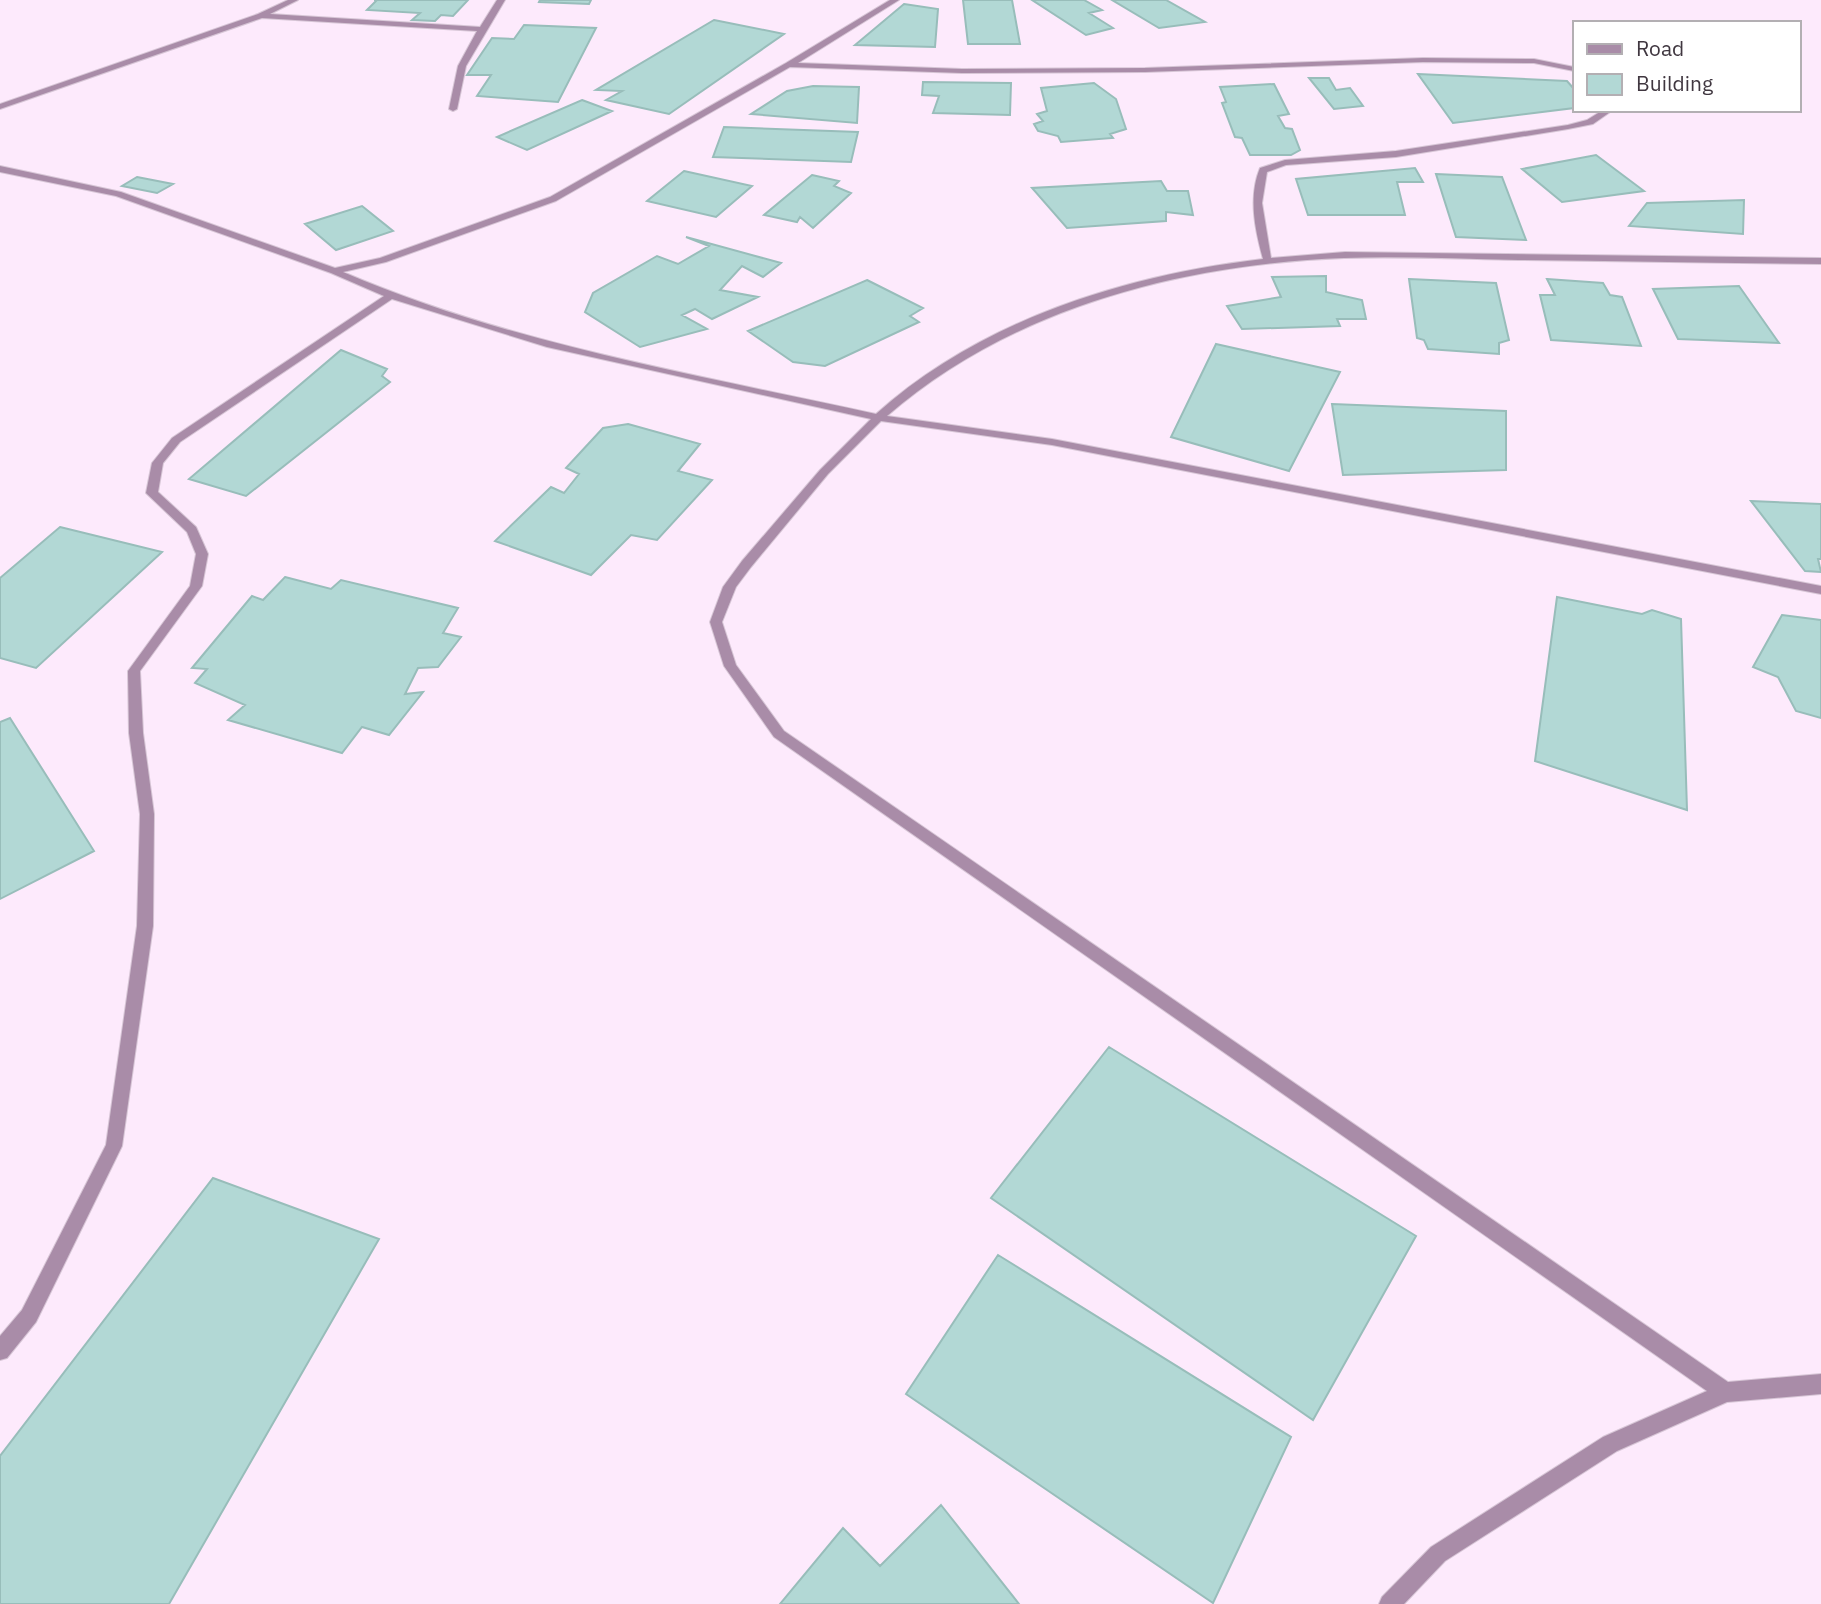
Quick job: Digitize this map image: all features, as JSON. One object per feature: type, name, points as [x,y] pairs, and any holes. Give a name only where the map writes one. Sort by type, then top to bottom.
[{"type":"street","points":[[0,107],[261,16],[294,0]]},
{"type":"street","points":[[453,109],[462,66],[501,0]]},
{"type":"street","points":[[334,271],[383,260],[552,199],[789,65],[895,0]]},
{"type":"street","points":[[261,16],[482,29]]},
{"type":"street","points":[[789,65],[962,71],[1145,71],[1423,60],[1534,61],[1573,69]]},
{"type":"street","points":[[1267,258],[1257,212],[1257,190],[1263,170],[1285,163],[1396,154],[1568,127],[1590,122],[1606,112]]},
{"type":"street","points":[[0,169],[118,194],[334,271],[391,296],[551,345],[880,418],[1052,442],[1821,590]]},
{"type":"street","points":[[1726,1392],[779,734],[730,666],[716,622],[731,584],[829,466],[880,418],[940,369],[1041,315],[1117,289],[1267,258],[1345,255],[1650,256],[1821,261]]},
{"type":"street","points":[[0,1351],[29,1316],[114,1146],[145,926],[147,814],[136,733],[134,671],[196,586],[202,554],[192,530],[152,493],[158,463],[176,440],[391,296]]},
{"type":"street","points":[[1389,1604],[1438,1554],[1610,1444],[1726,1392],[1821,1384]]},
{"type":"building","points":[[377,0],[468,0],[453,16],[441,15],[435,21],[412,20],[420,13],[367,10]]},
{"type":"building","points":[[591,0],[589,4],[539,2]]},
{"type":"building","points":[[963,0],[1012,0],[1020,44],[968,44]]},
{"type":"building","points":[[1032,0],[1084,0],[1102,10],[1089,13],[1113,28],[1086,35]]},
{"type":"building","points":[[1112,0],[1166,0],[1205,22],[1159,28]]},
{"type":"building","points":[[904,4],[938,9],[935,47],[855,45]]},
{"type":"building","points":[[714,20],[784,34],[669,114],[606,100],[622,91],[596,90]]},
{"type":"building","points":[[524,25],[596,28],[558,102],[477,96],[491,75],[467,75],[492,38],[514,39]]},
{"type":"building","points":[[1418,74],[1567,81],[1573,88],[1573,108],[1453,123]]},
{"type":"building","points":[[1309,78],[1329,78],[1336,90],[1350,88],[1363,106],[1334,109]]},
{"type":"building","points":[[923,82],[1011,83],[1010,115],[933,113],[939,96],[922,95]]},
{"type":"building","points":[[1094,83],[1116,99],[1126,129],[1110,134],[1113,138],[1061,142],[1058,136],[1038,131],[1034,124],[1043,121],[1037,114],[1047,111],[1041,88]]},
{"type":"building","points":[[1274,84],[1289,114],[1278,116],[1285,128],[1292,129],[1300,150],[1291,155],[1250,155],[1242,138],[1235,137],[1222,103],[1226,102],[1220,87]]},
{"type":"building","points":[[813,86],[859,87],[857,123],[751,114],[787,91]]},
{"type":"building","points":[[582,100],[612,111],[527,150],[497,137]]},
{"type":"building","points":[[724,127],[858,132],[851,162],[713,157]]},
{"type":"building","points":[[1596,155],[1644,191],[1562,202],[1522,169]]},
{"type":"building","points":[[1415,168],[1423,182],[1397,182],[1405,215],[1308,215],[1296,179]]},
{"type":"building","points":[[684,171],[752,186],[716,217],[647,201]]},
{"type":"building","points":[[1436,174],[1502,177],[1526,240],[1456,237]]},
{"type":"building","points":[[812,175],[839,181],[834,186],[851,193],[813,228],[800,217],[797,222],[764,215]]},
{"type":"building","points":[[137,177],[173,184],[157,193],[122,186]]},
{"type":"building","points":[[1161,181],[1167,191],[1188,191],[1193,215],[1166,212],[1166,221],[1067,228],[1032,188]]},
{"type":"building","points":[[1744,200],[1743,234],[1629,226],[1647,203]]},
{"type":"building","points":[[362,206],[393,231],[336,250],[305,224]]},
{"type":"building","points":[[686,237],[781,263],[763,277],[742,266],[720,290],[758,297],[712,319],[695,309],[682,315],[707,329],[640,347],[585,312],[593,293],[657,256],[678,264],[709,246]]},
{"type":"building","points":[[1326,276],[1326,292],[1362,300],[1366,319],[1337,319],[1340,326],[1242,329],[1227,306],[1281,297],[1272,277]]},
{"type":"building","points":[[1409,279],[1496,283],[1509,340],[1499,343],[1499,354],[1428,349],[1424,340],[1417,338]]},
{"type":"building","points":[[1547,279],[1603,283],[1610,295],[1622,297],[1641,346],[1551,340],[1540,295],[1555,295]]},
{"type":"building","points":[[867,280],[923,308],[910,316],[919,322],[825,366],[793,362],[748,331]]},
{"type":"building","points":[[1739,286],[1779,343],[1678,339],[1653,289]]},
{"type":"building","points":[[1216,344],[1340,372],[1289,471],[1171,437]]},
{"type":"building","points":[[341,350],[387,369],[382,376],[390,382],[246,496],[189,479]]},
{"type":"building","points":[[1332,404],[1506,411],[1506,470],[1343,475]]},
{"type":"building","points":[[628,424],[700,444],[678,471],[712,480],[657,540],[631,535],[591,575],[495,541],[551,487],[564,493],[579,474],[566,468],[603,428]]},
{"type":"building","points":[[1751,501],[1821,504],[1821,559],[1818,559],[1821,572],[1805,571]]},
{"type":"building","points":[[60,527],[162,552],[36,668],[0,658],[0,578]]},
{"type":"building","points":[[285,577],[331,589],[341,580],[458,608],[443,633],[461,637],[438,667],[418,668],[405,694],[423,692],[389,735],[362,727],[342,753],[228,720],[245,705],[195,683],[207,669],[192,668],[252,596],[263,600]]},
{"type":"building","points":[[1557,597],[1642,614],[1652,610],[1681,619],[1687,810],[1535,761]]},
{"type":"building","points":[[1782,615],[1821,620],[1821,718],[1796,711],[1778,677],[1753,667]]},
{"type":"building","points":[[10,718],[94,851],[0,899],[0,722]]},
{"type":"building","points":[[1109,1047],[1416,1236],[1313,1420],[991,1198]]},
{"type":"building","points":[[213,1178],[379,1239],[169,1604],[0,1604],[0,1456]]},
{"type":"building","points":[[998,1255],[1291,1437],[1213,1603],[906,1394]]},
{"type":"building","points":[[941,1505],[1019,1604],[780,1604],[843,1528],[880,1566]]}]
